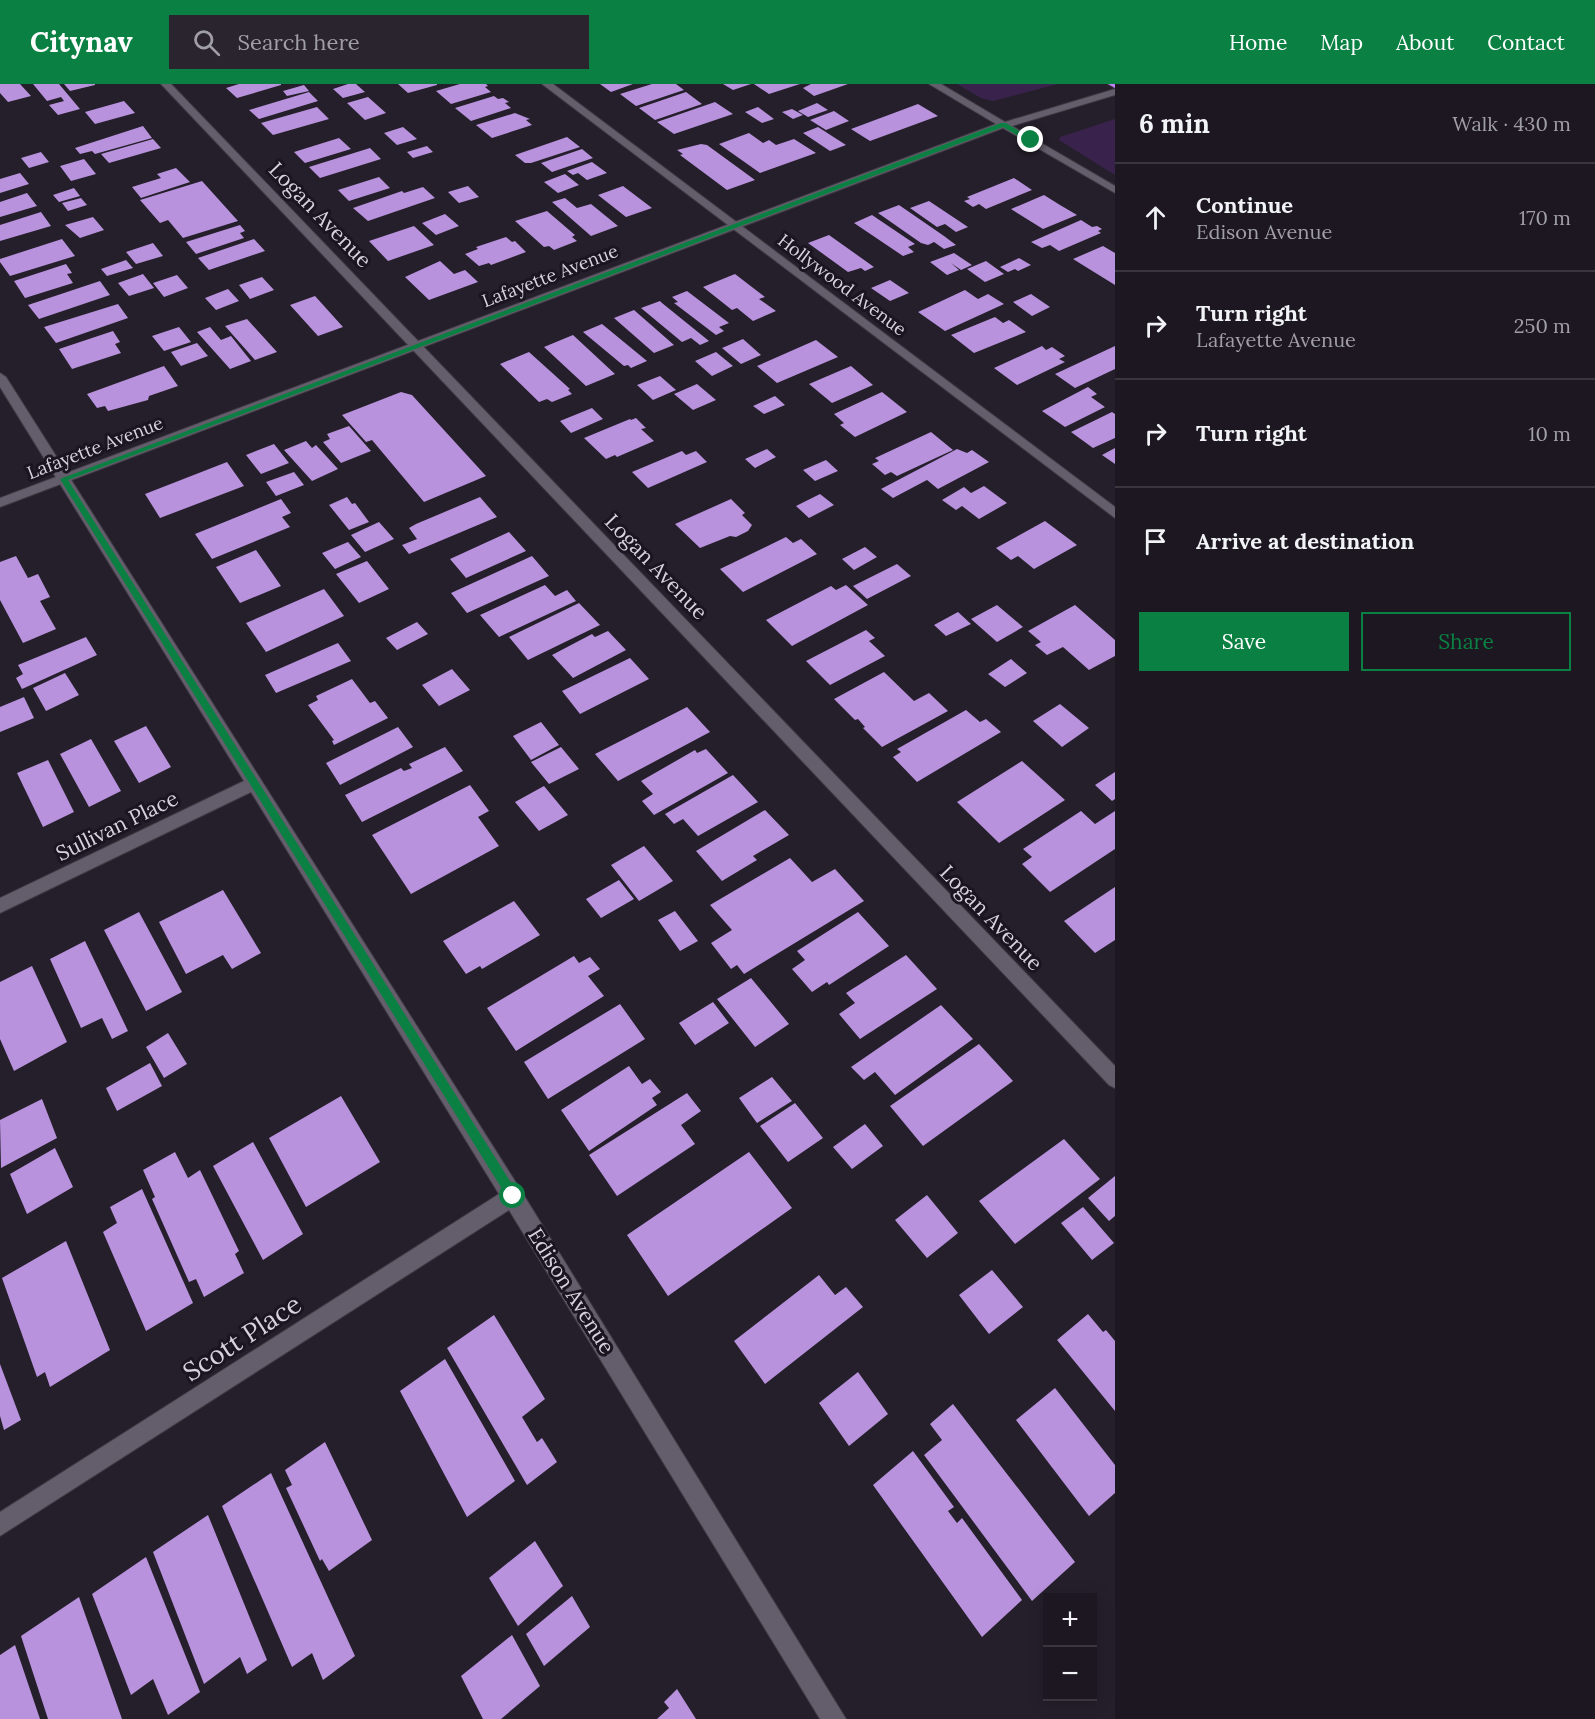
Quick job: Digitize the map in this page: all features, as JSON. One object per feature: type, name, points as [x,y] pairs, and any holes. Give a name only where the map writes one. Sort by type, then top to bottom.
[{"type":"street","name":"Logan Avenue","points":[[166,84],[1115,1079]]},
{"type":"street","name":"Hollywood Avenue","points":[[547,84],[1115,514]]},
{"type":"street","points":[[934,84],[1115,190]]},
{"type":"street","name":"Lafayette Avenue","points":[[0,503],[1004,124],[1115,92]]},
{"type":"street","name":"Edison Avenue","points":[[0,376],[253,784],[513,1196],[834,1719]]},
{"type":"street","name":"Sullivan Place","points":[[0,906],[253,784]]},
{"type":"street","name":"Scott Place","points":[[0,1525],[513,1196]]},
{"type":"shaded area","points":[[957,84],[1058,84],[993,101],[981,98]]},
{"type":"shaded area","points":[[1115,119],[1115,175],[1059,140],[1060,137]]},
{"type":"building","points":[[0,84],[20,84],[31,96],[8,102],[0,93]]},
{"type":"building","points":[[33,84],[59,84],[80,109],[58,115],[49,105],[64,101],[61,97],[47,101]]},
{"type":"building","points":[[64,84],[95,84],[95,85],[70,91]]},
{"type":"building","points":[[239,84],[281,85],[237,98],[226,88]]},
{"type":"building","points":[[356,84],[365,92],[343,98],[333,89]]},
{"type":"building","points":[[398,84],[437,84],[437,85],[408,93]]},
{"type":"building","points":[[460,84],[486,84],[488,86],[485,87],[491,92],[451,104],[436,91]]},
{"type":"building","points":[[600,84],[633,84],[611,92]]},
{"type":"building","points":[[652,84],[676,84],[684,90],[636,106],[620,94]]},
{"type":"building","points":[[723,84],[751,84],[733,90]]},
{"type":"building","points":[[754,84],[800,84],[769,94]]},
{"type":"building","points":[[811,84],[848,84],[814,96],[803,88]]},
{"type":"building","points":[[304,85],[309,91],[287,96],[283,91]]},
{"type":"building","points":[[309,92],[318,101],[259,119],[249,110]]},
{"type":"building","points":[[686,92],[702,104],[655,120],[639,108]]},
{"type":"building","points":[[494,96],[509,102],[505,103],[511,108],[471,121],[455,108]]},
{"type":"building","points":[[368,97],[386,113],[365,120],[347,103]]},
{"type":"building","points":[[124,101],[135,113],[95,124],[85,112]]},
{"type":"building","points":[[715,102],[733,114],[674,134],[657,122]]},
{"type":"building","points":[[817,103],[828,110],[808,117],[798,111]]},
{"type":"building","points":[[918,104],[938,116],[870,141],[851,129]]},
{"type":"building","points":[[317,107],[329,119],[273,135],[261,123]]},
{"type":"building","points":[[758,107],[774,119],[762,123],[745,112]]},
{"type":"building","points":[[792,109],[803,115],[793,119],[782,112]]},
{"type":"building","points":[[834,111],[849,121],[826,130],[810,120]]},
{"type":"building","points":[[515,113],[530,119],[526,120],[532,125],[492,138],[476,125]]},
{"type":"building","points":[[143,126],[152,138],[95,154],[92,151],[80,154],[75,148]]},
{"type":"building","points":[[403,127],[417,139],[397,145],[384,133]]},
{"type":"building","points":[[818,127],[846,145],[830,151],[803,133]]},
{"type":"building","points":[[749,133],[763,143],[769,140],[776,145],[794,139],[816,153],[760,173],[719,144]]},
{"type":"building","points":[[567,137],[580,147],[531,163],[525,163],[515,155]]},
{"type":"building","points":[[339,138],[351,149],[305,163],[294,152]]},
{"type":"building","points":[[153,139],[161,148],[109,163],[101,154]]},
{"type":"building","points":[[701,144],[707,145],[755,180],[727,190],[680,155],[683,154],[677,150]]},
{"type":"building","points":[[427,146],[433,152],[413,158],[407,152]]},
{"type":"building","points":[[370,148],[381,159],[320,178],[309,167]]},
{"type":"building","points":[[582,149],[593,158],[552,172],[541,163]]},
{"type":"building","points":[[41,152],[49,162],[29,168],[21,158]]},
{"type":"building","points":[[84,159],[96,174],[71,181],[60,166]]},
{"type":"building","points":[[592,162],[607,173],[587,180],[578,173],[573,175],[567,171]]},
{"type":"building","points":[[176,168],[190,182],[141,198],[132,187],[161,178],[157,174]]},
{"type":"building","points":[[20,173],[29,184],[0,193],[0,179]]},
{"type":"building","points":[[565,174],[579,185],[558,193],[544,182]]},
{"type":"building","points":[[379,177],[390,188],[349,201],[338,190]]},
{"type":"building","points":[[1014,178],[1032,190],[986,209],[979,204],[973,207],[964,201],[970,199],[967,197]]},
{"type":"building","points":[[202,181],[238,221],[183,238],[168,220],[160,223],[140,200]]},
{"type":"building","points":[[468,186],[479,197],[459,203],[448,192]]},
{"type":"building","points":[[623,186],[652,208],[626,217],[598,195]]},
{"type":"building","points":[[423,187],[435,198],[368,221],[353,208],[402,191],[404,193]]},
{"type":"building","points":[[74,188],[80,196],[59,202],[53,195]]},
{"type":"building","points":[[27,193],[37,206],[0,217],[0,202]]},
{"type":"building","points":[[1044,195],[1077,215],[1043,229],[1011,209]]},
{"type":"building","points":[[81,198],[87,205],[68,211],[62,203]]},
{"type":"building","points":[[565,198],[577,208],[591,204],[618,226],[591,236],[552,202]]},
{"type":"building","points":[[929,201],[968,227],[956,232],[945,224],[937,227],[910,208]]},
{"type":"building","points":[[899,205],[956,245],[944,249],[934,242],[928,245],[921,243],[878,213]]},
{"type":"building","points":[[547,211],[575,235],[572,237],[577,241],[554,250],[549,246],[544,247],[515,221]]},
{"type":"building","points":[[41,212],[51,226],[0,241],[0,225]]},
{"type":"building","points":[[445,214],[459,226],[436,235],[422,223]]},
{"type":"building","points":[[872,215],[915,244],[908,247],[914,252],[903,256],[854,223]]},
{"type":"building","points":[[93,217],[104,230],[80,238],[65,225]]},
{"type":"building","points":[[1081,220],[1092,227],[1097,226],[1102,229],[1098,231],[1101,233],[1059,251],[1050,245],[1042,248],[1031,242]]},
{"type":"building","points":[[240,225],[245,231],[240,233],[244,238],[196,254],[186,242]]},
{"type":"building","points":[[414,226],[434,245],[388,261],[369,241]]},
{"type":"building","points":[[829,235],[874,267],[865,271],[861,268],[848,272],[808,243]]},
{"type":"building","points":[[506,237],[512,242],[515,241],[526,252],[491,265],[489,263],[479,266],[465,254],[478,249],[476,247]]},
{"type":"building","points":[[62,239],[75,256],[10,276],[0,262],[0,259]]},
{"type":"building","points":[[254,239],[265,251],[209,270],[198,258]]},
{"type":"building","points":[[153,243],[163,256],[136,264],[126,252]]},
{"type":"building","points":[[1103,246],[1115,253],[1115,285],[1073,259]]},
{"type":"building","points":[[954,253],[972,265],[961,270],[951,263],[959,270],[947,275],[930,262]]},
{"type":"building","points":[[1019,258],[1031,265],[1018,271],[1015,269],[1008,272],[1000,267]]},
{"type":"building","points":[[126,260],[133,268],[107,276],[101,269]]},
{"type":"building","points":[[440,261],[454,274],[465,270],[478,282],[429,300],[405,277]]},
{"type":"building","points":[[986,261],[1004,274],[985,282],[967,269]]},
{"type":"building","points":[[66,264],[72,273],[67,274],[73,283],[25,298],[14,281]]},
{"type":"building","points":[[143,274],[154,288],[129,296],[118,283]]},
{"type":"building","points":[[735,274],[765,297],[759,299],[776,311],[753,321],[737,308],[732,310],[703,287]]},
{"type":"building","points":[[177,275],[188,288],[164,297],[153,283]]},
{"type":"building","points":[[262,277],[274,290],[250,299],[239,285]]},
{"type":"building","points":[[890,280],[909,293],[890,301],[871,288]]},
{"type":"building","points":[[100,281],[110,295],[39,319],[28,305]]},
{"type":"building","points":[[228,289],[239,301],[216,310],[205,298]]},
{"type":"building","points":[[965,290],[978,299],[988,294],[1004,304],[945,331],[918,312]]},
{"type":"building","points":[[687,291],[729,323],[719,327],[724,331],[716,335],[674,303],[678,302],[672,297]]},
{"type":"building","points":[[1031,294],[1050,307],[1032,316],[1013,302]]},
{"type":"building","points":[[315,296],[343,327],[318,336],[290,305]]},
{"type":"building","points":[[660,301],[709,341],[700,345],[691,338],[682,342],[641,308]]},
{"type":"building","points":[[118,304],[128,318],[56,343],[44,327]]},
{"type":"building","points":[[634,310],[674,345],[654,353],[614,318]]},
{"type":"building","points":[[995,317],[1003,323],[1009,320],[1026,332],[974,353],[951,335]]},
{"type":"building","points":[[247,319],[277,352],[255,360],[225,326]]},
{"type":"building","points":[[602,324],[647,361],[631,368],[628,365],[624,366],[583,332]]},
{"type":"building","points":[[179,327],[191,342],[164,351],[152,336]]},
{"type":"building","points":[[210,327],[221,340],[231,336],[251,361],[230,369],[197,332]]},
{"type":"building","points":[[113,331],[120,342],[115,344],[121,353],[72,369],[59,349]]},
{"type":"building","points":[[573,335],[615,374],[586,386],[544,347]]},
{"type":"building","points":[[743,339],[761,355],[741,364],[722,348]]},
{"type":"building","points":[[816,340],[838,357],[777,383],[757,366]]},
{"type":"building","points":[[197,343],[208,356],[181,366],[171,352]]},
{"type":"building","points":[[1042,346],[1046,350],[1052,347],[1065,356],[1059,359],[1065,362],[1017,385],[994,368]]},
{"type":"building","points":[[1115,346],[1115,369],[1075,388],[1055,374]]},
{"type":"building","points":[[529,352],[570,389],[568,390],[572,394],[552,402],[547,399],[539,402],[500,364]]},
{"type":"building","points":[[716,352],[733,366],[712,376],[695,361]]},
{"type":"building","points":[[164,366],[178,386],[149,396],[148,400],[108,411],[105,406],[97,408],[87,394]]},
{"type":"building","points":[[851,366],[873,385],[832,403],[809,384]]},
{"type":"building","points":[[660,376],[676,390],[653,400],[637,385]]},
{"type":"building","points":[[697,384],[716,400],[693,410],[674,394]]},
{"type":"building","points":[[1088,387],[1097,394],[1091,397],[1105,407],[1065,427],[1042,411]]},
{"type":"building","points":[[401,392],[412,395],[486,476],[424,502],[372,440],[366,442],[342,415]]},
{"type":"building","points":[[882,392],[907,412],[855,437],[840,425],[844,423],[834,414]]},
{"type":"building","points":[[775,396],[785,405],[764,414],[753,406]]},
{"type":"building","points":[[592,408],[603,419],[571,433],[560,421]]},
{"type":"building","points":[[1112,412],[1115,414],[1115,438],[1093,448],[1071,432]]},
{"type":"building","points":[[636,418],[646,428],[641,429],[654,441],[617,457],[615,455],[606,459],[584,438],[630,419]]},
{"type":"building","points":[[349,426],[371,451],[341,463],[323,442],[330,439],[327,434]]},
{"type":"building","points":[[931,432],[953,450],[897,476],[891,472],[885,475],[872,464],[879,461],[875,458]]},
{"type":"building","points":[[306,441],[312,448],[316,445],[338,469],[312,481],[284,450]]},
{"type":"building","points":[[274,444],[289,463],[261,474],[246,455]]},
{"type":"building","points":[[1115,448],[1115,464],[1102,455]]},
{"type":"building","points":[[767,449],[776,457],[755,468],[745,459]]},
{"type":"building","points":[[957,449],[967,453],[972,450],[989,462],[938,489],[927,480],[893,498],[881,489]]},
{"type":"building","points":[[682,451],[686,455],[696,451],[707,462],[648,488],[632,472]]},
{"type":"building","points":[[826,460],[838,471],[815,481],[803,470]]},
{"type":"building","points":[[227,462],[244,486],[160,518],[145,494]]},
{"type":"building","points":[[294,472],[304,485],[276,496],[266,482]]},
{"type":"building","points":[[984,486],[1007,503],[979,519],[962,506],[956,510],[942,500],[964,487],[971,493]]},
{"type":"building","points":[[820,494],[834,505],[809,518],[796,506]]},
{"type":"building","points":[[347,497],[352,504],[355,503],[369,522],[349,530],[329,505]]},
{"type":"building","points":[[480,497],[497,517],[409,554],[402,545],[417,539],[409,528]]},
{"type":"building","points":[[281,499],[291,513],[282,517],[290,527],[212,559],[195,534]]},
{"type":"building","points":[[731,499],[745,513],[742,515],[752,525],[748,531],[736,537],[730,536],[700,548],[675,524]]},
{"type":"building","points":[[1045,521],[1077,545],[1034,569],[1018,556],[1011,560],[996,548]]},
{"type":"building","points":[[379,522],[394,539],[365,552],[351,535]]},
{"type":"building","points":[[509,532],[526,551],[466,578],[450,559]]},
{"type":"building","points":[[786,537],[793,543],[801,539],[817,554],[743,592],[720,569]]},
{"type":"building","points":[[348,542],[361,557],[335,569],[322,553]]},
{"type":"building","points":[[865,547],[877,557],[854,570],[842,559]]},
{"type":"building","points":[[256,550],[281,586],[240,603],[216,567]]},
{"type":"building","points":[[16,556],[28,578],[38,574],[50,597],[40,601],[56,629],[23,643],[0,600],[0,562]]},
{"type":"building","points":[[532,556],[549,576],[467,613],[451,593]]},
{"type":"building","points":[[367,561],[389,589],[359,603],[336,574]]},
{"type":"building","points":[[897,564],[911,576],[867,599],[853,586]]},
{"type":"building","points":[[545,585],[555,596],[567,590],[576,601],[499,637],[480,615]]},
{"type":"building","points":[[846,585],[868,605],[792,646],[766,620],[831,586],[836,590]]},
{"type":"building","points":[[324,589],[344,616],[266,652],[246,623]]},
{"type":"building","points":[[579,603],[600,625],[528,660],[509,637]]},
{"type":"building","points":[[997,605],[1023,627],[997,642],[971,619]]},
{"type":"building","points":[[1075,605],[1115,640],[1115,656],[1089,670],[1063,647],[1047,655],[1035,645],[1041,642],[1028,631]]},
{"type":"building","points":[[958,612],[971,624],[946,636],[934,625]]},
{"type":"building","points":[[417,622],[428,634],[397,650],[386,638]]},
{"type":"building","points":[[866,630],[875,638],[869,641],[885,656],[830,685],[806,661]]},
{"type":"building","points":[[608,631],[626,650],[573,678],[552,655],[592,634],[595,637]]},
{"type":"building","points":[[86,637],[97,655],[22,689],[16,678],[23,674],[18,665]]},
{"type":"building","points":[[338,643],[351,661],[276,693],[265,675]]},
{"type":"building","points":[[630,658],[649,679],[580,714],[562,691]]},
{"type":"building","points":[[1011,659],[1027,673],[1005,687],[988,674]]},
{"type":"building","points":[[452,669],[470,690],[439,706],[422,685]]},
{"type":"building","points":[[884,672],[914,701],[929,693],[948,711],[882,747],[863,728],[865,727],[858,719],[855,720],[834,699]]},
{"type":"building","points":[[65,673],[79,695],[46,711],[33,688]]},
{"type":"building","points":[[352,679],[370,703],[375,701],[388,718],[334,745],[332,741],[334,740],[308,705],[318,700],[316,696]]},
{"type":"building","points":[[24,697],[34,718],[0,732],[0,707]]},
{"type":"building","points":[[1060,704],[1089,728],[1062,747],[1033,721]]},
{"type":"building","points":[[687,707],[710,732],[618,781],[595,754]]},
{"type":"building","points":[[966,710],[980,722],[986,719],[1001,732],[917,782],[893,757],[901,752],[897,749]]},
{"type":"building","points":[[541,722],[559,745],[531,760],[513,736]]},
{"type":"building","points":[[146,726],[171,767],[139,783],[114,741]]},
{"type":"building","points":[[398,727],[413,747],[340,785],[326,763]]},
{"type":"building","points":[[91,739],[121,791],[89,807],[60,754]]},
{"type":"building","points":[[445,747],[463,771],[362,822],[345,795],[401,768],[404,771],[412,768],[409,764]]},
{"type":"building","points":[[561,747],[579,769],[549,784],[531,762]]},
{"type":"building","points":[[706,749],[728,773],[654,815],[642,801],[653,794],[641,781],[695,750],[697,753]]},
{"type":"building","points":[[48,760],[74,812],[43,827],[17,773]]},
{"type":"building","points":[[1022,761],[1065,800],[999,843],[957,802]]},
{"type":"building","points":[[1115,772],[1115,799],[1112,801],[1095,785]]},
{"type":"building","points":[[733,775],[758,802],[698,836],[683,819],[674,824],[665,814]]},
{"type":"building","points":[[470,785],[489,811],[478,817],[499,846],[411,894],[372,835]]},
{"type":"building","points":[[544,786],[568,815],[539,831],[515,802]]},
{"type":"building","points":[[765,810],[789,835],[753,856],[757,860],[722,881],[696,851]]},
{"type":"building","points":[[1081,811],[1095,824],[1115,811],[1115,849],[1050,892],[1022,864],[1032,857],[1023,849]]},
{"type":"building","points":[[644,846],[673,881],[639,901],[611,865]]},
{"type":"building","points":[[790,858],[812,882],[835,869],[864,901],[744,974],[737,965],[731,969],[711,943],[732,930],[710,905]]},
{"type":"building","points":[[619,880],[634,899],[601,918],[586,899]]},
{"type":"building","points":[[1115,887],[1115,940],[1095,953],[1064,921]]},
{"type":"building","points":[[223,890],[261,953],[232,969],[223,955],[186,974],[159,922]]},
{"type":"building","points":[[514,901],[540,935],[482,969],[480,966],[466,974],[443,941]]},
{"type":"building","points":[[675,911],[698,941],[680,951],[658,920]]},
{"type":"building","points":[[139,912],[182,992],[146,1011],[104,930]]},
{"type":"building","points":[[858,912],[889,946],[829,985],[827,982],[812,992],[792,969],[805,960],[797,951]]},
{"type":"building","points":[[85,941],[128,1031],[112,1039],[102,1018],[81,1028],[50,959]]},
{"type":"building","points":[[906,955],[937,989],[860,1039],[839,1014],[855,1003],[846,993]]},
{"type":"building","points":[[574,956],[579,963],[590,957],[600,969],[588,976],[604,996],[516,1051],[487,1008]]},
{"type":"building","points":[[32,966],[67,1042],[14,1071],[0,1039],[0,982]]},
{"type":"building","points":[[751,978],[789,1024],[755,1047],[717,999]]},
{"type":"building","points":[[713,1002],[729,1023],[695,1045],[679,1023]]},
{"type":"building","points":[[620,1004],[645,1039],[548,1099],[524,1062]]},
{"type":"building","points":[[941,1005],[973,1039],[895,1095],[875,1072],[864,1080],[851,1067]]},
{"type":"building","points":[[168,1033],[187,1064],[164,1078],[146,1047]]},
{"type":"building","points":[[979,1044],[1013,1081],[923,1146],[890,1106]]},
{"type":"building","points":[[150,1063],[162,1086],[117,1111],[106,1088]]},
{"type":"building","points":[[629,1066],[642,1084],[650,1079],[661,1092],[652,1098],[657,1105],[589,1151],[561,1110]]},
{"type":"building","points":[[772,1077],[792,1101],[757,1123],[739,1098]]},
{"type":"building","points":[[687,1093],[701,1111],[681,1125],[695,1144],[617,1196],[589,1155]]},
{"type":"building","points":[[341,1096],[380,1162],[306,1207],[269,1138]]},
{"type":"building","points":[[42,1099],[57,1138],[1,1168],[0,1120]]},
{"type":"building","points":[[795,1103],[823,1138],[788,1162],[760,1126]]},
{"type":"building","points":[[865,1124],[883,1146],[852,1169],[833,1147]]},
{"type":"building","points":[[1064,1139],[1100,1179],[1015,1244],[979,1201]]},
{"type":"building","points":[[253,1142],[303,1234],[263,1260],[213,1166]]},
{"type":"building","points":[[55,1148],[73,1187],[27,1214],[10,1174]]},
{"type":"building","points":[[175,1152],[188,1178],[200,1170],[239,1251],[235,1254],[244,1273],[204,1297],[196,1279],[189,1282],[152,1199],[155,1197],[143,1170]]},
{"type":"building","points":[[749,1152],[792,1208],[668,1296],[627,1235]]},
{"type":"building","points":[[1115,1176],[1115,1216],[1109,1221],[1088,1198]]},
{"type":"building","points":[[142,1189],[193,1303],[146,1331],[103,1232],[117,1223],[110,1207]]},
{"type":"building","points":[[927,1195],[958,1233],[927,1258],[895,1220]]},
{"type":"building","points":[[1083,1207],[1114,1243],[1092,1260],[1061,1223]]},
{"type":"building","points":[[66,1241],[110,1350],[50,1387],[45,1372],[37,1377],[2,1278]]},
{"type":"building","points":[[992,1270],[1023,1307],[989,1334],[959,1295]]},
{"type":"building","points":[[819,1275],[835,1295],[846,1287],[863,1307],[765,1384],[734,1341]]},
{"type":"building","points":[[1088,1314],[1103,1332],[1106,1330],[1115,1341],[1115,1411],[1057,1340]]},
{"type":"building","points":[[494,1315],[545,1399],[522,1417],[537,1442],[542,1438],[557,1462],[527,1485],[447,1348]]},
{"type":"building","points":[[445,1359],[515,1481],[467,1517],[400,1391]]},
{"type":"building","points":[[0,1364],[21,1420],[4,1430],[0,1416]]},
{"type":"building","points":[[858,1372],[888,1414],[849,1446],[819,1403]]},
{"type":"building","points":[[1055,1388],[1115,1465],[1115,1493],[1089,1516],[1016,1420]]},
{"type":"building","points":[[953,1404],[1075,1562],[1032,1601],[924,1455],[942,1440],[930,1424]]},
{"type":"building","points":[[325,1442],[372,1540],[329,1571],[322,1559],[320,1561],[286,1488],[292,1485],[285,1470]]},
{"type":"building","points":[[913,1451],[954,1507],[948,1511],[957,1523],[962,1518],[1022,1600],[982,1637],[873,1485]]},
{"type":"building","points":[[271,1473],[355,1656],[323,1680],[312,1653],[292,1667],[222,1506]]},
{"type":"building","points":[[208,1515],[267,1660],[247,1674],[240,1657],[204,1684],[153,1552]]},
{"type":"building","points":[[535,1541],[563,1586],[518,1626],[489,1578]]},
{"type":"building","points":[[146,1557],[200,1692],[168,1715],[153,1679],[131,1695],[92,1594]]},
{"type":"building","points":[[572,1596],[590,1627],[544,1666],[526,1634]]},
{"type":"building","points":[[79,1597],[122,1719],[48,1719],[21,1636]]},
{"type":"building","points":[[512,1635],[540,1686],[501,1719],[483,1719],[461,1676]]},
{"type":"building","points":[[15,1645],[40,1719],[0,1719],[0,1655]]},
{"type":"building","points":[[677,1689],[696,1719],[657,1719],[669,1708],[664,1702]]},
{"type":"route","points":[[513,1196],[64,479],[981,132],[1004,124],[1031,140]]}]
